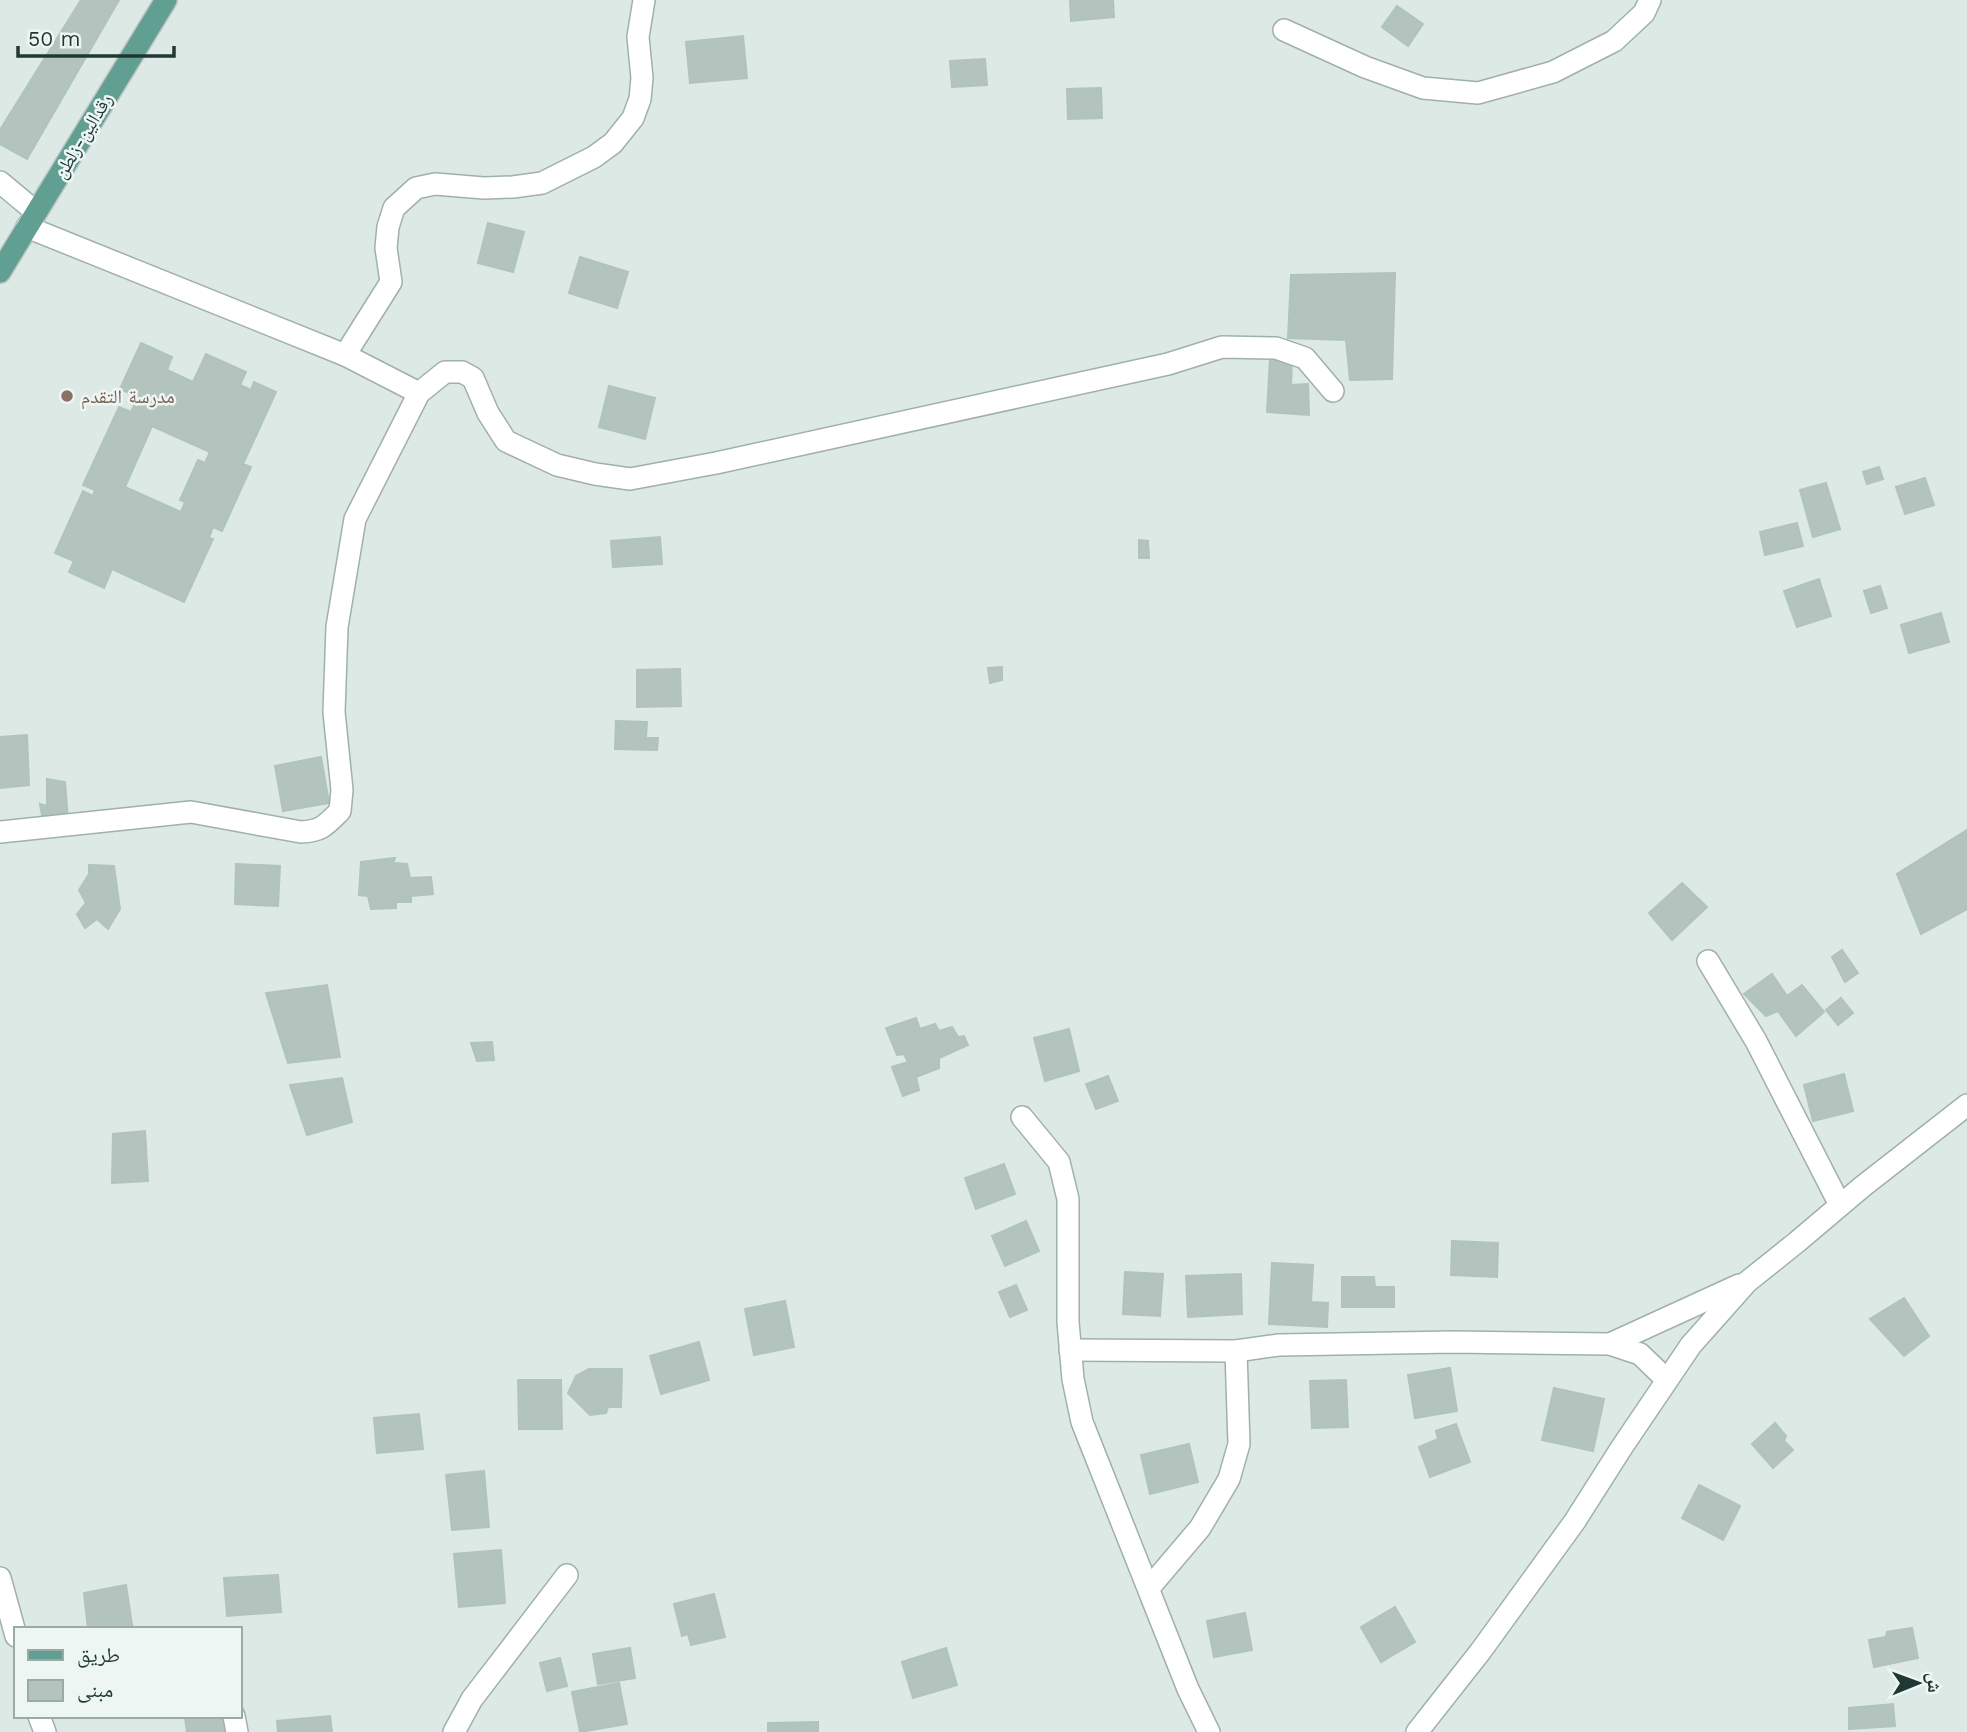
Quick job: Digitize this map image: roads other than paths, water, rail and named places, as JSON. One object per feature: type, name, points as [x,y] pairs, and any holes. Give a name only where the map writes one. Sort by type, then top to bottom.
[{"type":"main road","name":"رقدالين-زلطن","points":[[0,272],[166,0]]},
{"type":"street","points":[[345,355],[391,282],[386,248],[388,227],[394,208],[416,188],[435,184],[484,188],[542,183],[594,157],[613,143],[633,118],[639,99],[642,78],[638,37],[644,0]]},
{"type":"street","points":[[1284,30],[1365,67],[1423,88],[1478,93],[1553,72],[1614,41],[1644,13],[1650,0]]},
{"type":"street","points":[[0,182],[32,219],[345,355],[419,393]]},
{"type":"street","points":[[0,832],[191,812],[301,832],[323,828],[340,811],[342,790],[334,712],[337,628],[355,519],[419,393],[445,372],[463,372],[473,378],[488,412],[506,441],[557,465],[630,479],[716,463],[1168,364],[1222,347],[1276,348],[1305,358],[1333,391]]},
{"type":"street","points":[[1708,961],[1756,1041],[1840,1205]]},
{"type":"street","points":[[1417,1732],[1480,1652],[1575,1521],[1691,1345],[1747,1282],[1967,1105]]},
{"type":"street","points":[[1022,1117],[1059,1162],[1068,1199],[1068,1322],[1073,1379],[1082,1422],[1188,1689],[1209,1732]]},
{"type":"street","points":[[1610,1344],[1747,1282]]},
{"type":"street","points":[[1070,1350],[1236,1350],[1292,1345],[1453,1342],[1610,1344],[1640,1354],[1667,1380]]},
{"type":"street","points":[[1149,1588],[1200,1528],[1229,1479],[1239,1444],[1236,1350]]},
{"type":"street","points":[[454,1732],[472,1699],[567,1574]]},
{"type":"street","points":[[0,1578],[14,1629]]},
{"type":"place","name":"مدرسة التقدم","points":[[67,396]]}]
